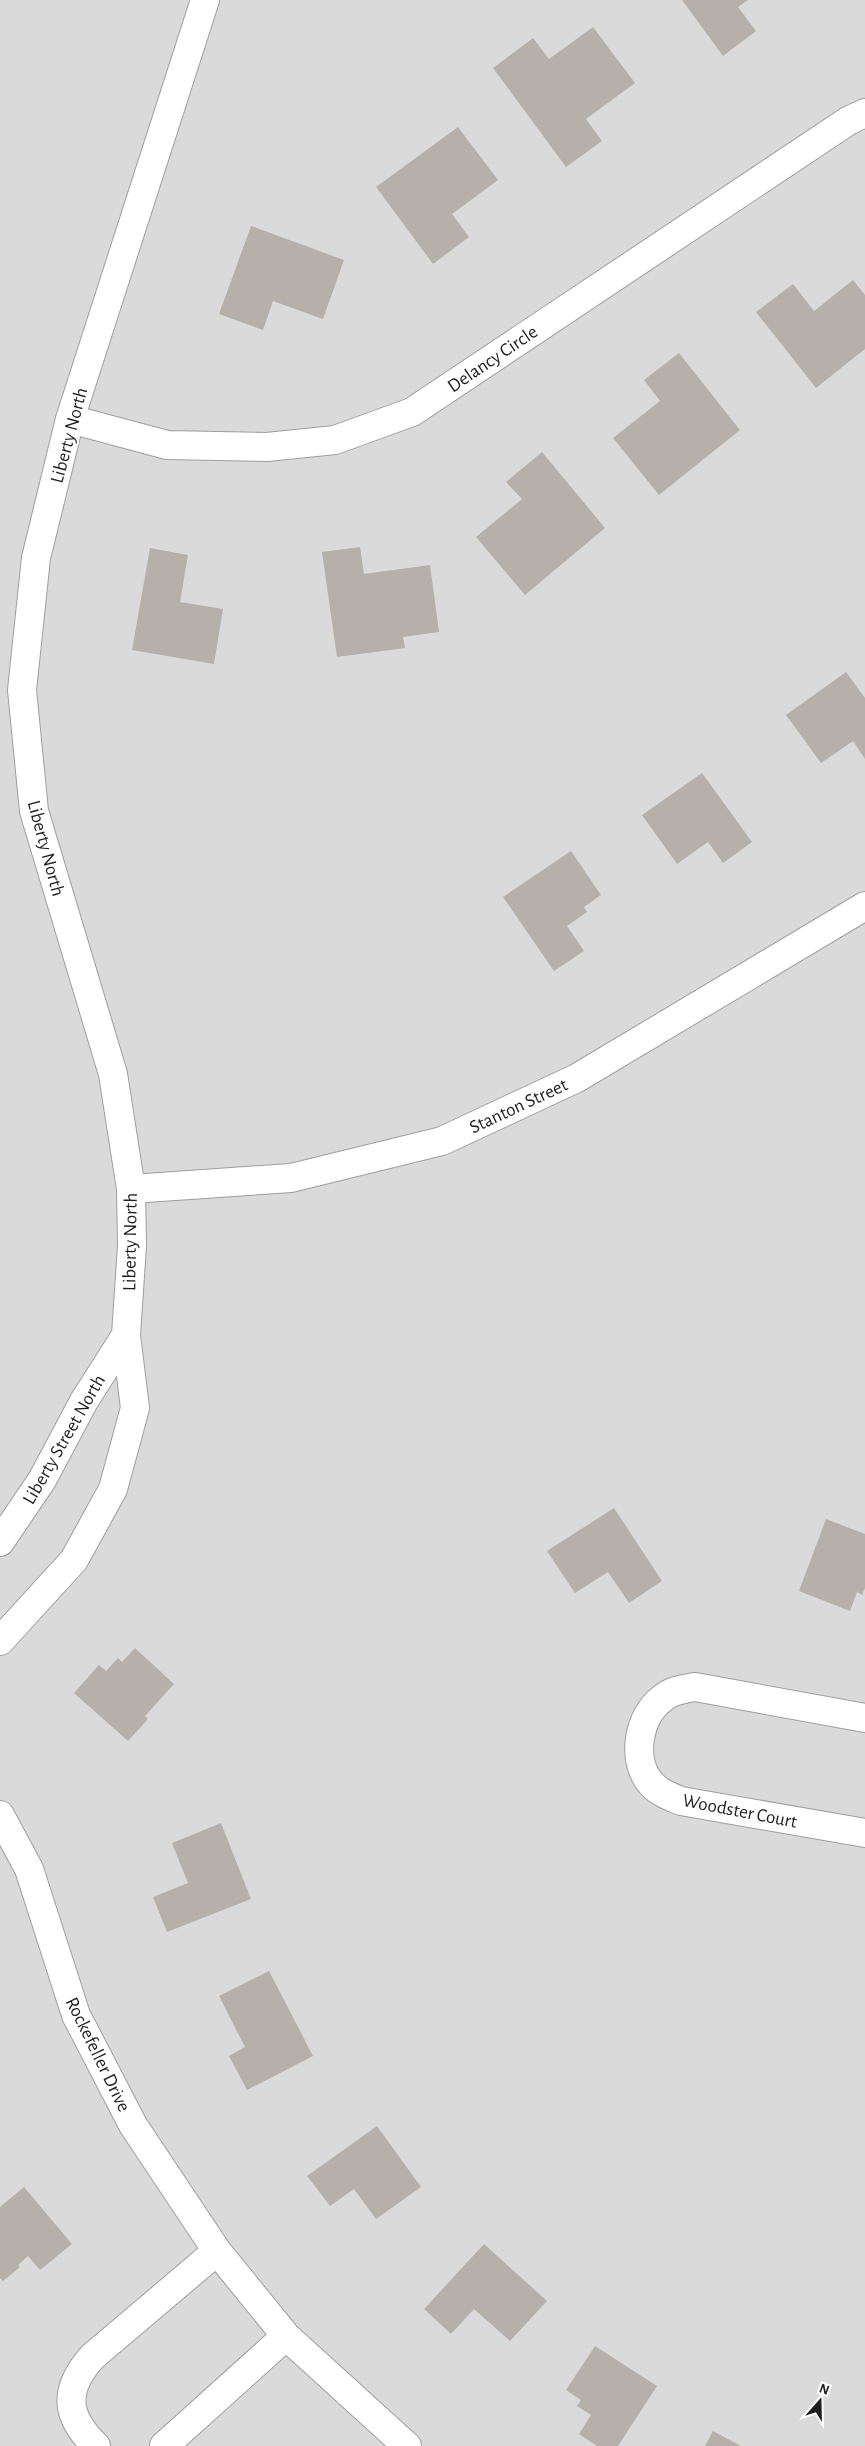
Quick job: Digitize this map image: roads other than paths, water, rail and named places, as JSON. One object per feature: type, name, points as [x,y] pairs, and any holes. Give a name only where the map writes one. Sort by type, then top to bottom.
[{"type":"street","name":"Liberty North","points":[[0,1641],[74,1560],[113,1489],[135,1408],[126,1335],[132,1246],[131,1189],[113,1074],[34,811],[22,690],[36,558],[70,420],[204,0]]},
{"type":"street","name":"Delancy Circle","points":[[70,420],[167,445],[267,447],[335,440],[412,412],[848,121],[865,113]]},
{"type":"street","name":"Stanton Street","points":[[131,1189],[291,1178],[442,1141],[577,1078],[865,906]]},
{"type":"street","name":"Liberty Street North","points":[[0,1542],[42,1480],[84,1401],[126,1335]]},
{"type":"street","name":"Woodster Court","points":[[865,1718],[695,1687],[677,1690],[662,1698],[650,1712],[642,1730],[638,1750],[642,1770],[650,1782],[661,1792],[681,1801],[865,1833]]},
{"type":"street","name":"Rockefeller Drive","points":[[0,1815],[29,1869],[76,2015],[134,2125],[217,2251],[286,2336],[407,2446]]},
{"type":"street","points":[[96,2446],[86,2436],[72,2414],[72,2387],[81,2369],[92,2357],[217,2251]]},
{"type":"street","points":[[164,2446],[286,2336]]}]
